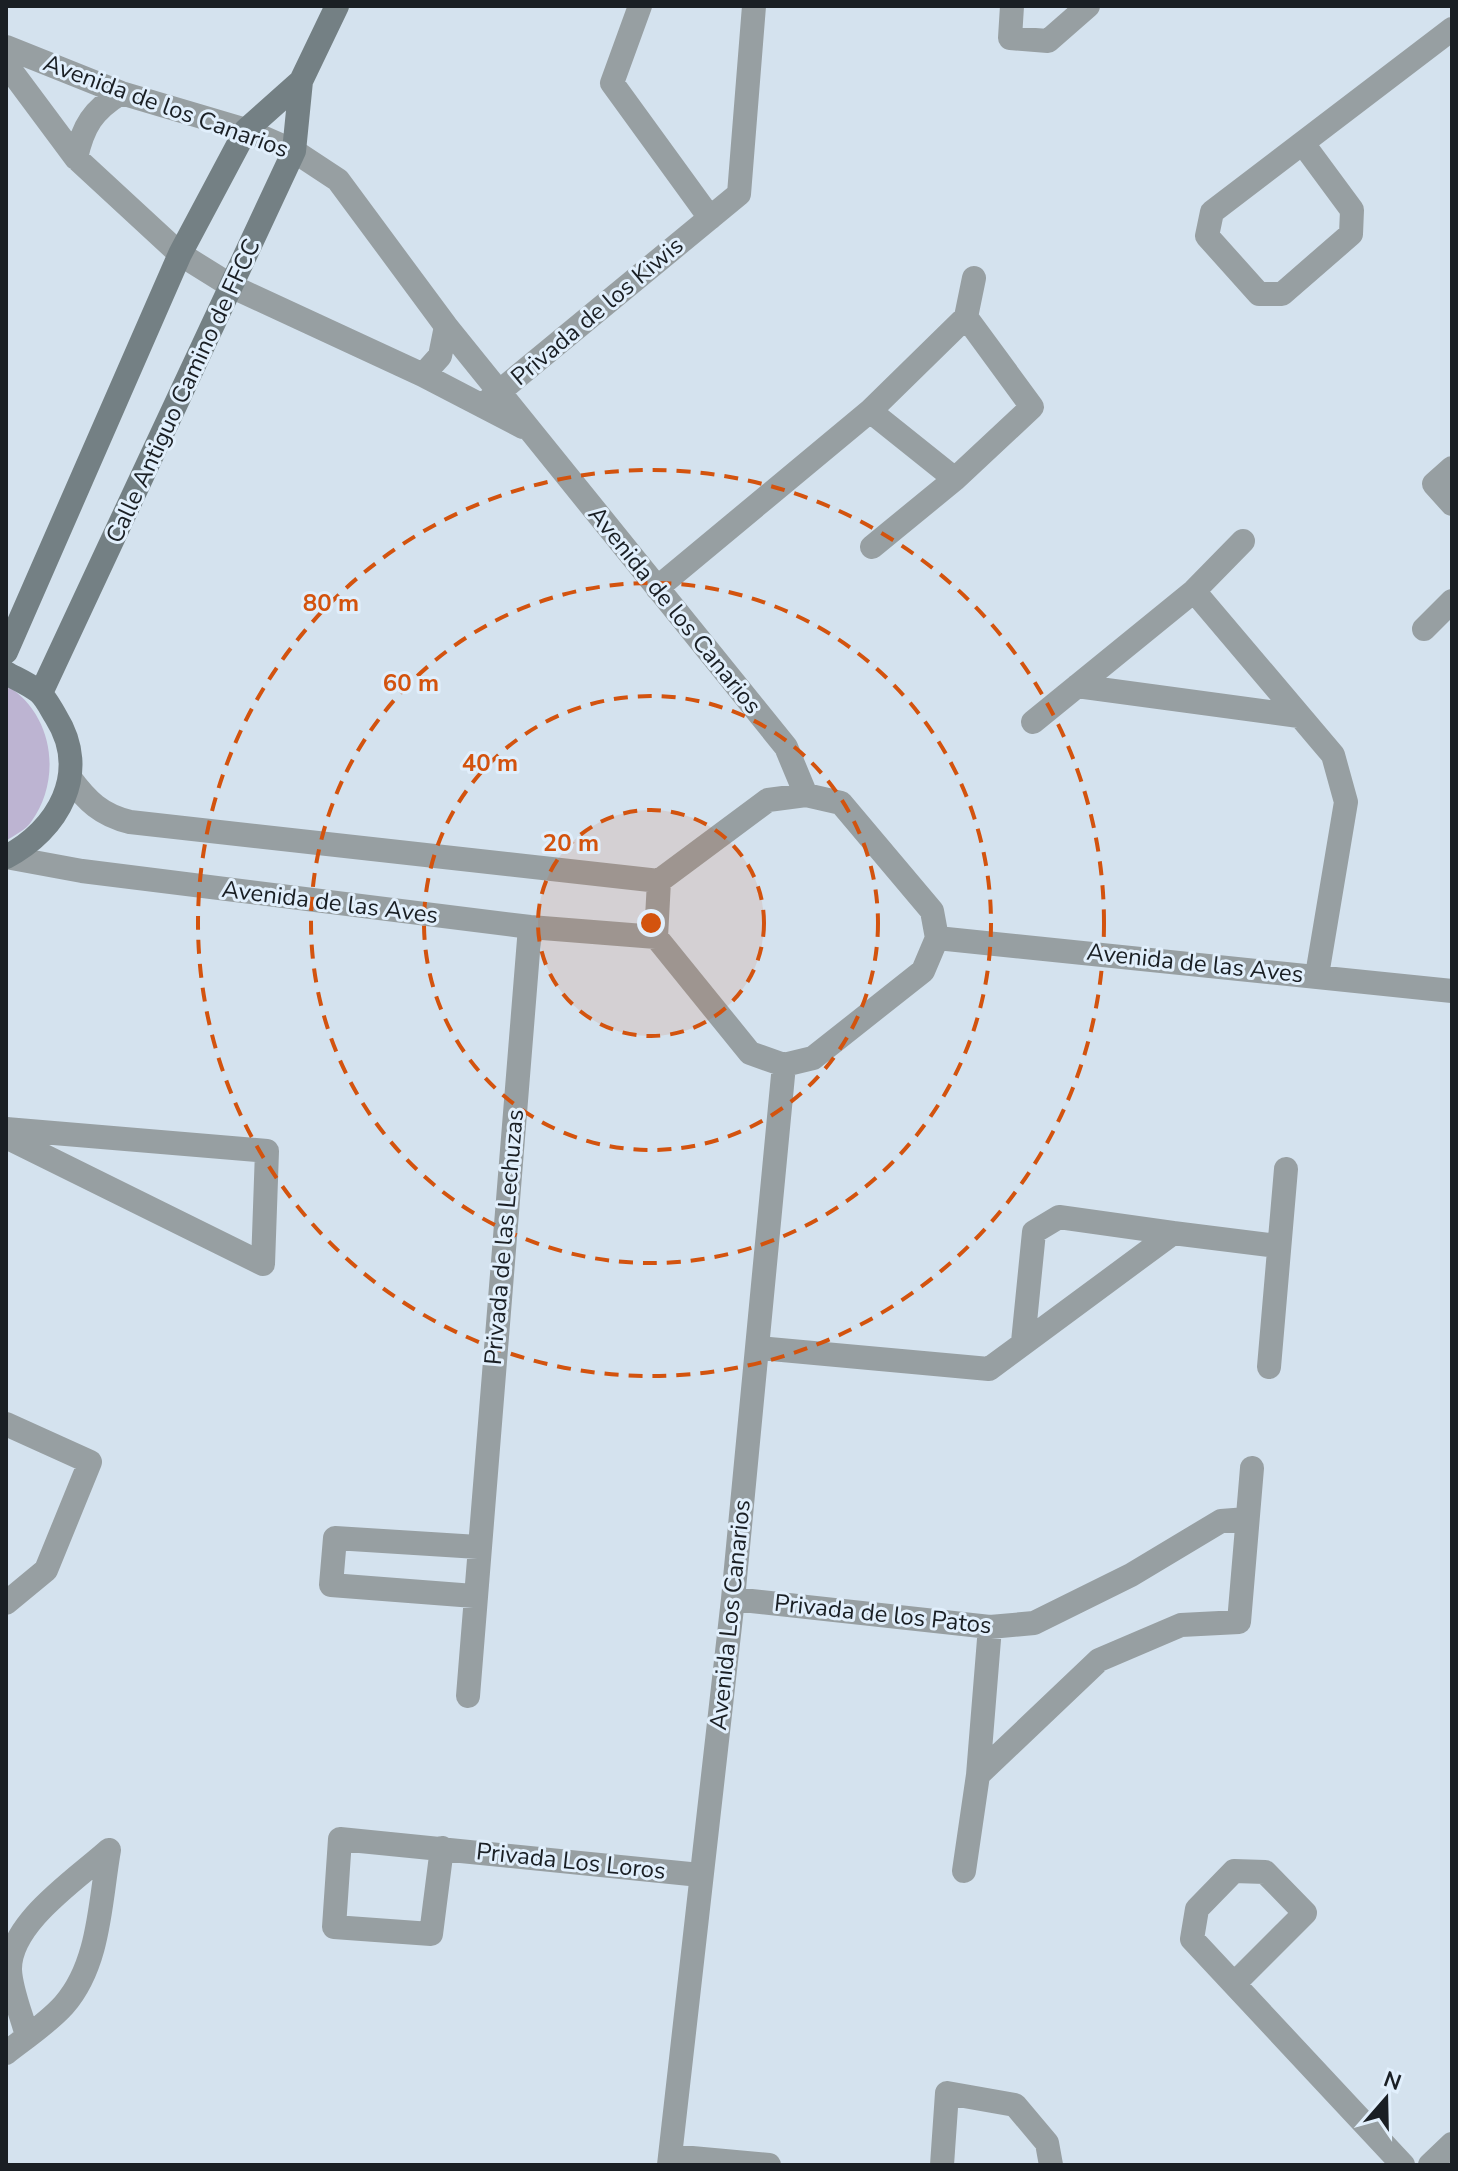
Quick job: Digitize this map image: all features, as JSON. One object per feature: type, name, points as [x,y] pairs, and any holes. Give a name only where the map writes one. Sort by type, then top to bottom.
[{"type":"main road","name":"Calle Antiguo Camino de FFCC","points":[[41,693],[294,151],[301,81],[337,6]]},
{"type":"main road","name":"Calle Antiguo Camino de FFCC","points":[[6,652],[180,254],[246,130],[301,81]]},
{"type":"main road","points":[[6,673],[41,693],[65,732],[70,778],[53,821],[33,843],[6,857]]},
{"type":"street","points":[[640,6],[612,83],[710,218]]},
{"type":"street","name":"Privada de los Kiwis","points":[[492,398],[739,194],[754,6]]},
{"type":"street","points":[[1012,6],[1010,38],[1048,41],[1088,6]]},
{"type":"street","points":[[1304,145],[1352,210],[1351,234],[1282,294],[1259,294],[1207,236],[1212,212],[1304,145],[1452,29]]},
{"type":"street","name":"Avenida de los Canarios","points":[[6,47],[121,93],[246,130],[294,151],[338,180],[446,326],[492,398],[532,432],[786,747],[806,795]]},
{"type":"street","name":"Avenida de los Canarios","points":[[6,64],[76,158],[180,254],[233,287],[423,375],[492,398]]},
{"type":"street","points":[[76,158],[82,128],[100,106],[121,93]]},
{"type":"street","points":[[657,588],[870,411],[966,317],[974,278]]},
{"type":"street","points":[[872,547],[955,479],[1032,407],[966,317]]},
{"type":"street","points":[[423,375],[440,356],[446,326]]},
{"type":"street","points":[[870,411],[955,479]]},
{"type":"street","points":[[1452,468],[1434,484],[1452,504]]},
{"type":"street","points":[[1033,722],[1194,591],[1243,541]]},
{"type":"street","points":[[1194,591],[1333,755],[1346,802],[1317,975]]},
{"type":"street","points":[[1424,629],[1452,601]]},
{"type":"street","points":[[1077,686],[1299,716]]},
{"type":"street","points":[[70,778],[87,801],[109,817],[130,822],[659,881],[768,800],[806,795],[841,803],[932,911],[937,938],[923,971],[813,1058],[784,1065],[750,1053],[656,937],[659,881]]},
{"type":"street","name":"Avenida de las Aves","points":[[6,857],[82,871],[530,927],[656,937]]},
{"type":"street","name":"Privada de las Lechuzas","points":[[468,1696],[530,927]]},
{"type":"street","name":"Avenida de las Aves","points":[[937,938],[1452,991]]},
{"type":"street","name":"Avenida Los Canarios","points":[[669,2161],[733,1599],[784,1065]]},
{"type":"street","points":[[6,1129],[267,1151],[263,1264],[6,1137]]},
{"type":"street","points":[[1269,1367],[1286,1169]]},
{"type":"street","points":[[1023,1342],[1034,1232],[1059,1217],[1277,1246]]},
{"type":"street","points":[[759,1348],[989,1369],[1173,1233]]},
{"type":"street","points":[[6,1424],[90,1462],[46,1570],[6,1603]]},
{"type":"street","points":[[978,1775],[1099,1660],[1181,1625],[1239,1622],[1252,1468]]},
{"type":"street","name":"Privada de los Patos","points":[[733,1599],[990,1627],[1034,1623],[1131,1575],[1221,1521],[1247,1519]]},
{"type":"street","points":[[474,1596],[331,1585],[335,1538],[478,1547]]},
{"type":"street","points":[[964,1871],[978,1775],[990,1627]]},
{"type":"street","name":"Privada Los Loros","points":[[442,1848],[431,1934],[334,1927],[340,1839],[442,1848],[700,1875]]},
{"type":"street","points":[[6,2053],[63,2007],[79,1985],[91,1958],[109,1850],[30,1921],[15,1944],[10,1971],[27,2036]]},
{"type":"street","points":[[1236,1982],[1305,1913],[1265,1872],[1234,1871],[1197,1909],[1192,1939],[1236,1982],[1403,2165]]},
{"type":"street","points":[[942,2165],[947,2093],[1015,2105],[1047,2143],[1051,2165]]},
{"type":"street","points":[[1430,2165],[1452,2144]]},
{"type":"street","points":[[669,2161],[769,2165]]},
{"type":"shaded area","points":[[6,685],[22,697],[34,712],[43,729],[50,767],[41,805],[31,822],[6,841]]}]
